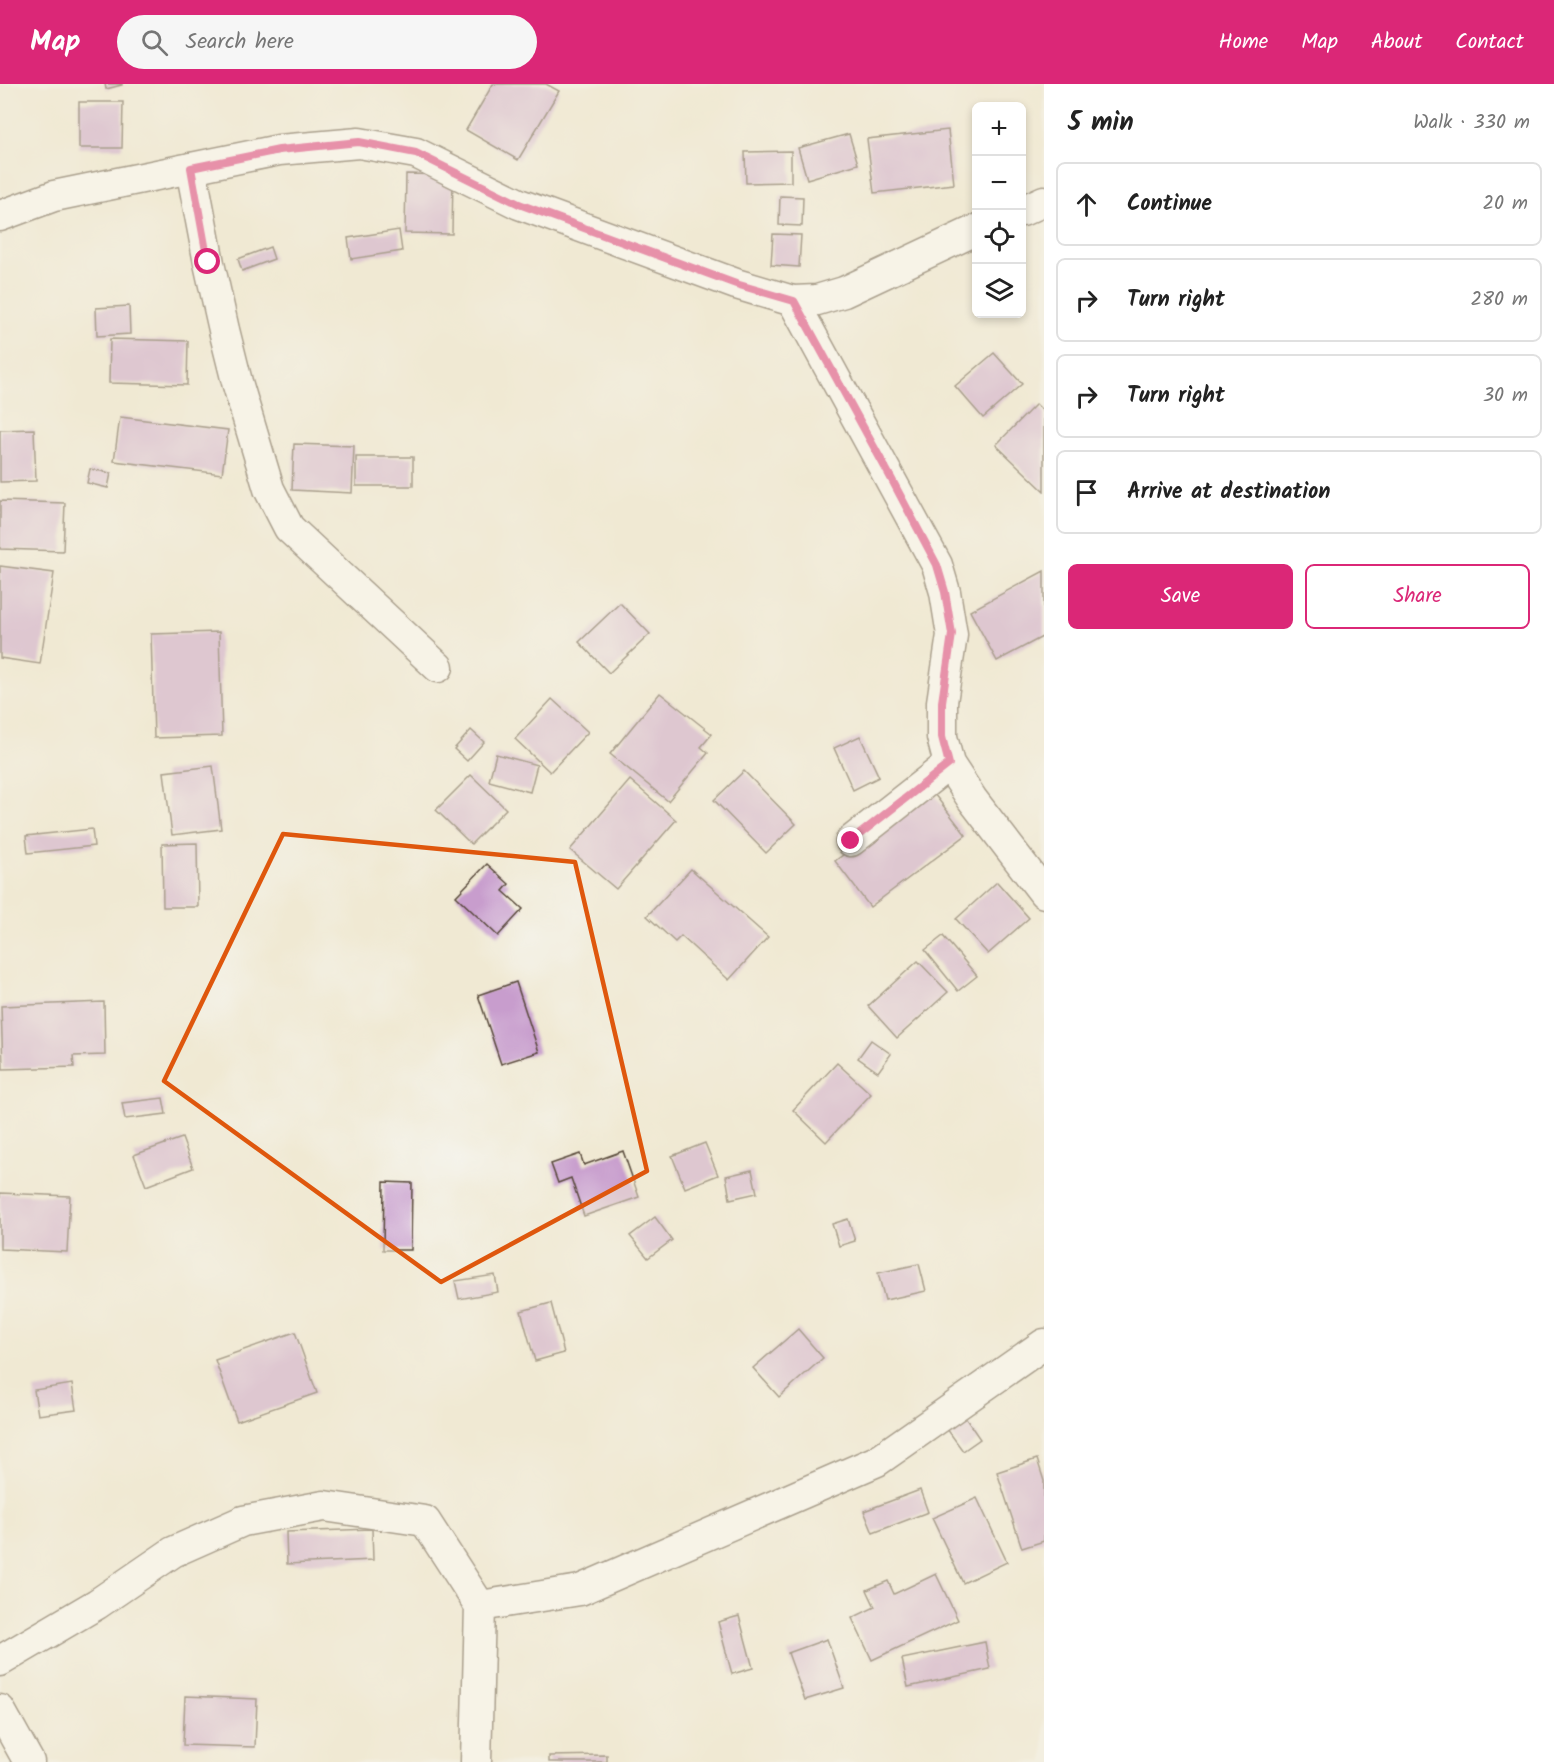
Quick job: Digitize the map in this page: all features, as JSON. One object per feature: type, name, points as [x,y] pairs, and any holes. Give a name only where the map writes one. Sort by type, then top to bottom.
[{"type":"street","points":[[0,216],[54,196],[279,150],[359,142],[416,153],[519,204],[736,284],[794,301],[817,300],[844,292],[972,232]]},
{"type":"street","points":[[191,168],[208,262],[224,330],[269,489],[289,528],[438,667]]},
{"type":"street","points":[[1024,210],[1044,201]]},
{"type":"street","points":[[794,301],[937,565],[945,592],[952,634],[942,702],[942,737],[949,764],[972,799],[1044,893]]},
{"type":"street","points":[[851,841],[949,764]]},
{"type":"street","points":[[480,1606],[580,1590],[877,1461],[1044,1344]]},
{"type":"street","points":[[0,1661],[97,1604],[173,1552],[243,1521],[324,1506],[425,1521],[480,1606],[476,1762]]},
{"type":"street","points":[[0,1710],[29,1762]]},
{"type":"highlighted area","points":[[283,834],[575,862],[647,1171],[441,1282],[164,1081]]},
{"type":"building","points":[[105,84],[122,84],[122,85],[106,89]]},
{"type":"building","points":[[493,84],[546,84],[559,91],[518,160],[466,130]]},
{"type":"building","points":[[79,102],[123,102],[122,148],[79,148]]},
{"type":"building","points":[[948,130],[954,184],[874,193],[867,139]]},
{"type":"building","points":[[849,134],[858,164],[807,179],[798,148]]},
{"type":"building","points":[[791,151],[791,182],[746,183],[745,152]]},
{"type":"building","points":[[406,174],[453,175],[452,234],[405,233]]},
{"type":"building","points":[[780,196],[803,197],[802,226],[779,225]]},
{"type":"building","points":[[399,230],[402,251],[351,259],[348,238]]},
{"type":"building","points":[[773,234],[801,235],[799,267],[771,265]]},
{"type":"building","points":[[270,247],[274,259],[242,271],[238,259]]},
{"type":"building","points":[[129,306],[130,334],[97,336],[96,308]]},
{"type":"building","points":[[110,339],[188,341],[187,385],[109,383]]},
{"type":"building","points":[[994,353],[1022,384],[983,418],[955,386]]},
{"type":"building","points":[[1036,404],[1044,412],[1044,491],[996,445]]},
{"type":"building","points":[[120,417],[228,430],[222,474],[114,461]]},
{"type":"building","points":[[34,429],[36,481],[0,482],[0,430]]},
{"type":"building","points":[[294,444],[354,446],[352,493],[292,490]]},
{"type":"building","points":[[356,457],[413,457],[413,486],[356,486]]},
{"type":"building","points":[[90,469],[111,473],[108,488],[87,483]]},
{"type":"building","points":[[0,501],[65,503],[63,551],[0,549]]},
{"type":"building","points":[[0,566],[54,573],[40,664],[0,658]]},
{"type":"building","points":[[1044,571],[1044,636],[997,661],[970,611]]},
{"type":"building","points":[[620,603],[650,634],[609,673],[579,642]]},
{"type":"building","points":[[219,632],[222,736],[154,738],[151,634]]},
{"type":"building","points":[[660,693],[712,734],[701,747],[708,753],[668,801],[610,754]]},
{"type":"building","points":[[552,699],[588,732],[550,772],[515,739]]},
{"type":"building","points":[[471,730],[484,742],[467,761],[454,749]]},
{"type":"building","points":[[860,736],[879,777],[853,790],[834,748]]},
{"type":"building","points":[[496,754],[537,765],[530,792],[489,781]]},
{"type":"building","points":[[213,766],[221,829],[172,835],[164,772]]},
{"type":"building","points":[[744,771],[796,824],[766,853],[714,800]]},
{"type":"building","points":[[471,775],[506,809],[471,844],[436,810]]},
{"type":"building","points":[[630,780],[676,820],[616,889],[570,850]]},
{"type":"building","points":[[931,790],[966,835],[870,907],[835,861]]},
{"type":"building","points":[[92,829],[94,846],[28,853],[26,836]]},
{"type":"building","points":[[197,843],[198,907],[163,907],[162,844]]},
{"type":"building","points":[[487,864],[509,884],[503,891],[523,909],[498,936],[456,896]]},
{"type":"building","points":[[691,869],[768,937],[729,980],[681,936],[675,942],[647,916]]},
{"type":"building","points":[[997,882],[1029,918],[988,954],[956,919]]},
{"type":"building","points":[[943,936],[977,976],[958,991],[925,950]]},
{"type":"building","points":[[918,961],[948,992],[897,1038],[868,1006]]},
{"type":"building","points":[[516,982],[539,1052],[501,1064],[478,995]]},
{"type":"building","points":[[104,1002],[105,1055],[73,1056],[74,1067],[3,1069],[1,1006]]},
{"type":"building","points":[[871,1040],[891,1054],[878,1072],[858,1058]]},
{"type":"building","points":[[837,1063],[871,1094],[826,1142],[793,1110]]},
{"type":"building","points":[[163,1098],[166,1114],[125,1119],[122,1103]]},
{"type":"building","points":[[182,1138],[193,1168],[146,1186],[134,1155]]},
{"type":"building","points":[[705,1143],[718,1175],[685,1188],[672,1156]]},
{"type":"building","points":[[623,1151],[639,1197],[584,1216],[571,1178],[558,1183],[551,1164],[580,1154],[584,1165]]},
{"type":"building","points":[[752,1170],[757,1193],[730,1199],[726,1176]]},
{"type":"building","points":[[384,1182],[412,1183],[411,1250],[383,1250]]},
{"type":"building","points":[[0,1193],[70,1196],[67,1252],[0,1249]]},
{"type":"building","points":[[655,1217],[672,1240],[648,1258],[630,1236]]},
{"type":"building","points":[[848,1219],[855,1241],[839,1246],[832,1224]]},
{"type":"building","points":[[919,1264],[926,1291],[885,1300],[878,1273]]},
{"type":"building","points":[[495,1275],[498,1292],[459,1299],[455,1281]]},
{"type":"building","points":[[551,1303],[564,1353],[535,1361],[521,1311]]},
{"type":"building","points":[[798,1329],[823,1358],[779,1397],[753,1368]]},
{"type":"building","points":[[295,1332],[317,1393],[237,1421],[215,1360]]},
{"type":"building","points":[[72,1384],[76,1410],[38,1415],[34,1390]]},
{"type":"building","points":[[964,1416],[980,1439],[963,1451],[947,1429]]},
{"type":"building","points":[[1037,1459],[1044,1481],[1044,1541],[1022,1548],[997,1472]]},
{"type":"building","points":[[920,1490],[928,1512],[873,1533],[864,1511]]},
{"type":"building","points":[[977,1498],[1007,1562],[963,1583],[932,1518]]},
{"type":"building","points":[[372,1529],[373,1560],[287,1564],[286,1532]]},
{"type":"building","points":[[936,1574],[958,1620],[872,1660],[852,1618],[875,1607],[867,1590],[888,1581],[894,1594]]},
{"type":"building","points":[[739,1616],[753,1668],[732,1674],[718,1622]]},
{"type":"building","points":[[827,1639],[844,1688],[805,1700],[788,1653]]},
{"type":"building","points":[[985,1642],[990,1669],[908,1687],[902,1659]]},
{"type":"building","points":[[185,1696],[257,1699],[255,1747],[183,1745]]},
{"type":"building","points":[[607,1755],[607,1762],[549,1762],[549,1756]]},
{"type":"route","points":[[208,262],[191,168],[279,150],[359,142],[416,153],[519,204],[736,284],[794,301],[937,565],[945,592],[952,634],[942,702],[942,737],[949,764],[851,841]]}]
